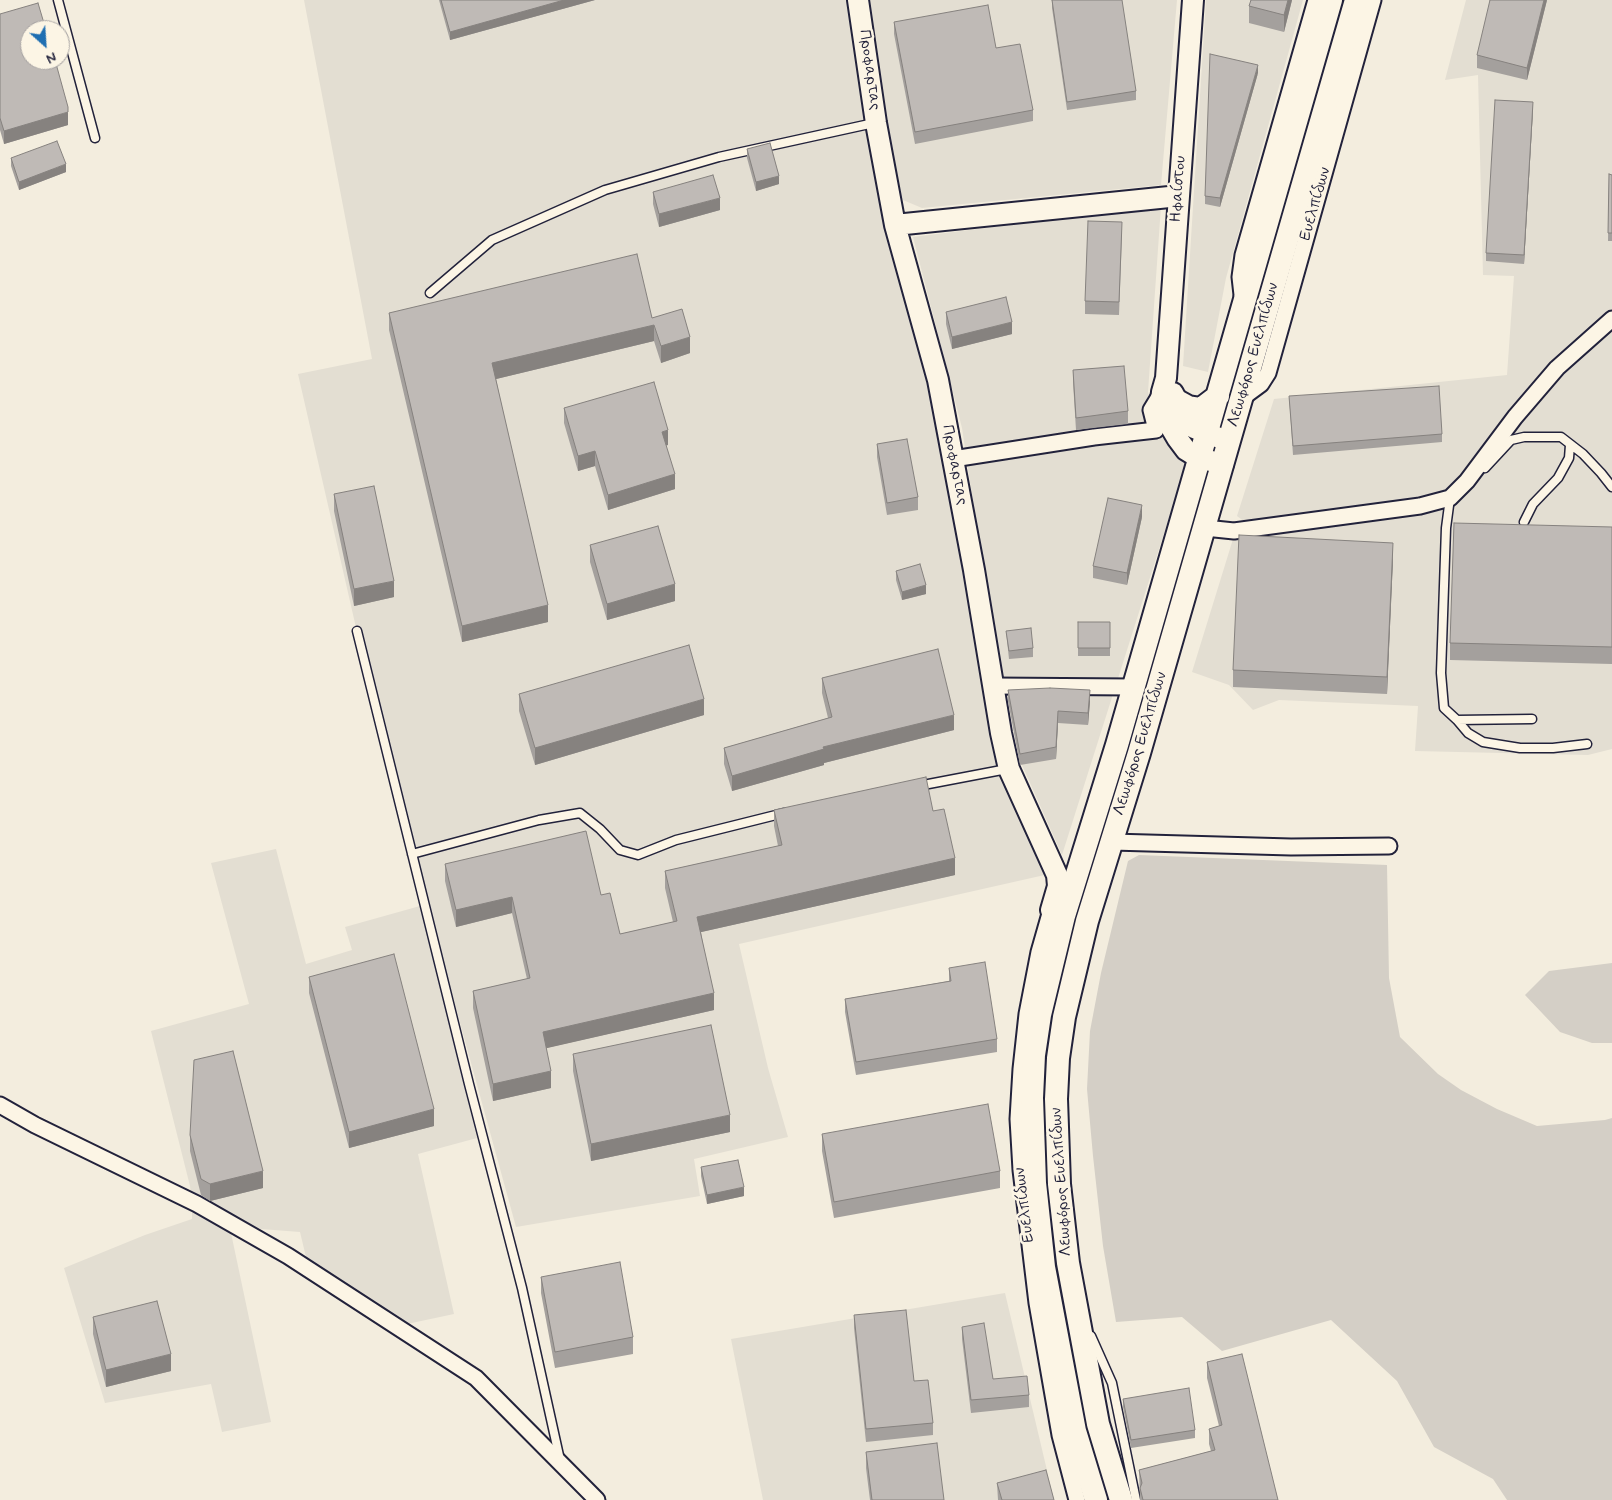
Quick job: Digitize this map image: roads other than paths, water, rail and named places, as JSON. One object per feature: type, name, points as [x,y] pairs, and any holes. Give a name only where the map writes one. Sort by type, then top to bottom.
[{"type":"main road","name":"Λεωφόρος Ευελπίδων","points":[[1096,1500],[1075,1431],[1044,1302],[1044,1267],[1033,1146],[1033,1015],[1057,913],[1133,687],[1331,0]]},
{"type":"main road","name":"Λεωφόρος Ευελπίδων","points":[[1121,1500],[1098,1424],[1068,1263],[1059,1184],[1056,1098],[1058,1058],[1064,1017],[1078,957],[1205,528],[1356,0]]},
{"type":"main road","points":[[1168,390],[1188,407],[1201,409],[1218,396]]},
{"type":"street","name":"Προφαρτας","points":[[858,0],[876,122],[895,225],[938,380],[974,570],[1001,733],[1009,769],[1057,875],[1057,913]]},
{"type":"street","name":"Ηφαίστου","points":[[1193,0],[1168,390],[1161,401],[1167,420],[1196,468],[1223,464]]},
{"type":"street","points":[[1243,307],[1240,277],[1243,255],[1316,0]]},
{"type":"street","name":"Ευελπίδων","points":[[1242,398],[1261,384],[1268,373],[1373,0]]},
{"type":"street","points":[[895,225],[1179,196]]},
{"type":"street","points":[[1205,528],[1234,531],[1420,506],[1450,498],[1467,481],[1515,417],[1557,368],[1612,319]]},
{"type":"street","points":[[953,459],[1084,438],[1156,430],[1150,410],[1168,390],[1194,428],[1207,435],[1230,441]]},
{"type":"street","points":[[993,686],[1133,687]]},
{"type":"street","points":[[1112,842],[1291,847],[1388,846]]},
{"type":"street","points":[[0,1105],[197,1204],[288,1256],[476,1378],[597,1500]]},
{"type":"street","points":[[1044,1302],[1060,1435],[1077,1500]]},
{"type":"lane","points":[[58,0],[95,138]]},
{"type":"lane","points":[[430,293],[492,240],[605,190],[719,157],[876,122]]},
{"type":"lane","points":[[1587,744],[1553,748],[1520,748],[1483,742],[1468,733],[1444,708],[1441,673],[1446,528],[1450,498],[1469,487],[1511,440],[1524,437],[1561,437],[1583,454],[1612,487]]},
{"type":"lane","points":[[1524,522],[1533,504],[1558,478],[1569,458],[1570,444]]},
{"type":"lane","points":[[357,631],[469,1084],[522,1288],[561,1463]]},
{"type":"lane","points":[[1457,720],[1532,719]]},
{"type":"lane","points":[[913,787],[1009,769]]},
{"type":"lane","points":[[412,854],[539,820],[580,813],[600,829],[620,850],[638,855],[676,840],[792,811]]},
{"type":"lane","points":[[1074,1299],[1112,1383],[1136,1500]]}]
